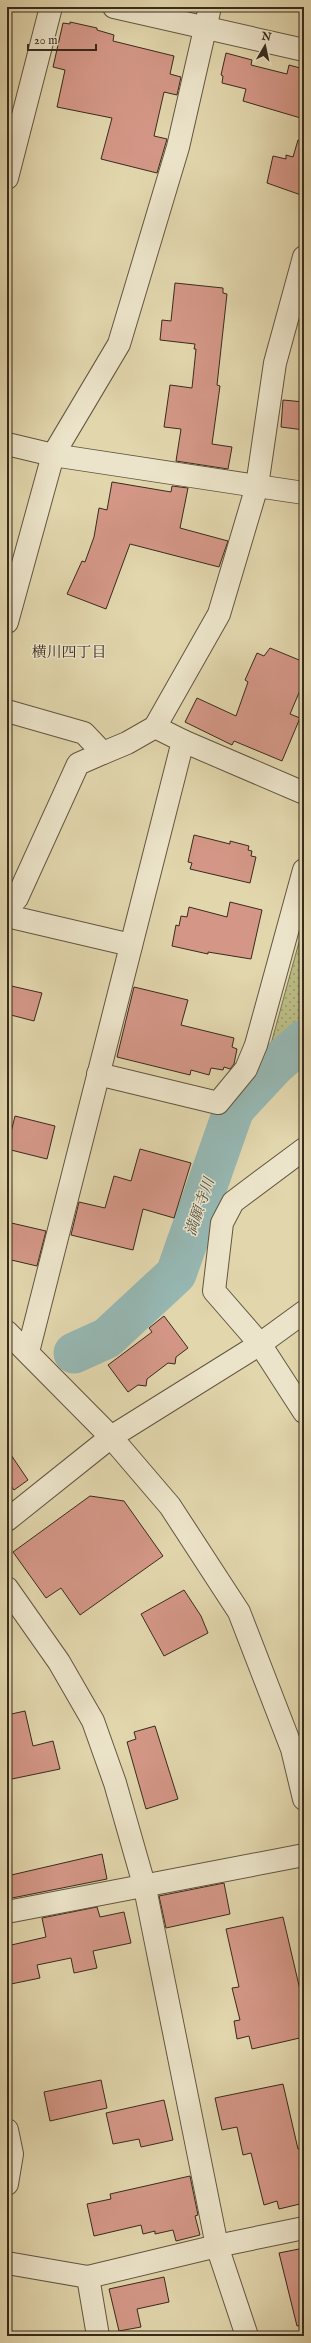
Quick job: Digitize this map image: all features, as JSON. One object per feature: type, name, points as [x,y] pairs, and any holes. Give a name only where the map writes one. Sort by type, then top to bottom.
[{"type":"street","points":[[7,178],[51,7]]},
{"type":"street","points":[[114,7],[304,50]]},
{"type":"street","points":[[7,622],[53,455],[119,344],[178,147],[210,7]]},
{"type":"street","points":[[7,909],[17,898],[78,764],[127,743],[155,727],[219,614],[257,486],[275,363],[304,257]]},
{"type":"street","points":[[7,444],[53,455],[304,493]]},
{"type":"street","points":[[7,711],[84,733],[103,753]]},
{"type":"street","points":[[155,727],[183,741],[304,794]]},
{"type":"street","points":[[28,1352],[183,741]]},
{"type":"street","points":[[98,1074],[218,1103],[246,1070],[256,1046],[304,870]]},
{"type":"street","points":[[7,916],[131,945]]},
{"type":"street","points":[[304,1149],[233,1202],[222,1223],[214,1291],[260,1344],[304,1412]]},
{"type":"street","points":[[7,1520],[111,1437],[260,1344],[304,1312]]},
{"type":"street","points":[[7,1332],[111,1437],[170,1506],[239,1612],[292,1749],[304,1799]]},
{"type":"street","points":[[7,1588],[59,1662],[92,1721],[115,1783],[145,1888],[217,2246],[247,2336]]},
{"type":"street","points":[[7,1912],[145,1888],[304,1855]]},
{"type":"street","points":[[7,2130],[12,2154],[7,2184]]},
{"type":"street","points":[[7,2263],[88,2277],[217,2246],[304,2228]]},
{"type":"street","points":[[88,2277],[98,2336]]},
{"type":"green space","points":[[304,924],[304,1024],[268,1055]]},
{"type":"building","points":[[70,22],[97,28],[97,30],[114,35],[113,41],[174,56],[170,74],[181,77],[177,95],[164,92],[154,136],[167,139],[157,173],[101,159],[112,118],[57,107],[65,70],[53,67],[63,23],[70,24]]},
{"type":"building","points":[[226,53],[252,60],[251,65],[287,74],[289,65],[304,69],[304,119],[243,101],[246,89],[222,83],[223,76],[221,75]]},
{"type":"building","points":[[298,140],[304,141],[304,181],[301,195],[267,183],[273,156],[286,159],[286,155],[293,157]]},
{"type":"building","points":[[175,283],[223,288],[223,293],[227,294],[217,385],[220,386],[212,444],[232,447],[228,469],[176,461],[181,429],[164,427],[170,385],[192,388],[196,349],[194,349],[195,344],[160,340],[162,320],[171,321]]},
{"type":"building","points":[[283,400],[304,402],[304,430],[281,427]]},
{"type":"building","points":[[112,482],[171,492],[172,486],[188,488],[180,528],[228,541],[219,567],[130,544],[106,609],[67,594],[82,561],[85,562],[94,537],[99,508],[107,510]]},
{"type":"building","points":[[270,648],[304,662],[304,681],[290,714],[300,718],[282,761],[234,741],[232,745],[185,722],[197,698],[236,716],[248,682],[245,680],[257,653],[264,656]]},
{"type":"building","points":[[194,835],[230,844],[230,841],[249,846],[248,850],[252,851],[251,856],[256,857],[250,883],[190,869],[192,863],[188,862]]},
{"type":"building","points":[[230,902],[262,910],[251,959],[208,952],[208,954],[172,946],[176,925],[179,926],[181,916],[187,917],[189,907],[227,917]]},
{"type":"building","points":[[7,985],[42,993],[34,1021],[7,1014]]},
{"type":"building","points":[[134,987],[188,1000],[181,1025],[234,1038],[232,1047],[237,1049],[234,1064],[230,1069],[224,1067],[223,1070],[211,1068],[209,1075],[191,1070],[190,1075],[117,1057]]},
{"type":"building","points":[[15,1116],[55,1126],[47,1159],[7,1149]]},
{"type":"building","points":[[140,1149],[191,1163],[174,1218],[143,1209],[133,1250],[71,1235],[79,1202],[105,1208],[114,1176],[131,1181]]},
{"type":"building","points":[[7,1222],[46,1231],[37,1266],[7,1259]]},
{"type":"building","points":[[164,1316],[188,1348],[176,1357],[175,1364],[168,1363],[147,1379],[146,1386],[138,1385],[128,1392],[108,1365],[152,1332],[149,1328]]},
{"type":"building","points":[[7,1449],[28,1480],[14,1490],[7,1481]]},
{"type":"building","points":[[90,1496],[124,1501],[163,1556],[80,1615],[61,1588],[46,1598],[13,1552]]},
{"type":"building","points":[[184,1590],[201,1616],[208,1633],[164,1656],[141,1614]]},
{"type":"building","points":[[25,1711],[33,1746],[53,1741],[60,1769],[7,1780],[7,1715]]},
{"type":"building","points":[[155,1726],[178,1799],[146,1809],[127,1742],[136,1739],[134,1732]]},
{"type":"building","points":[[102,1854],[107,1879],[7,1899],[7,1876]]},
{"type":"building","points":[[224,1883],[230,1914],[166,1928],[159,1896]]},
{"type":"building","points":[[97,1907],[100,1917],[124,1912],[131,1943],[93,1951],[97,1968],[74,1973],[71,1958],[37,1965],[40,1978],[11,1984],[7,1967],[7,1946],[46,1937],[42,1918]]},
{"type":"building","points":[[283,1917],[304,2007],[304,2037],[252,2049],[249,2036],[237,2039],[234,2021],[240,2020],[232,1988],[239,1987],[226,1929]]},
{"type":"building","points":[[101,2080],[107,2108],[50,2121],[44,2092]]},
{"type":"building","points":[[283,2084],[298,2149],[304,2147],[304,2203],[279,2209],[277,2201],[264,2205],[251,2153],[243,2155],[237,2127],[222,2130],[215,2098]]},
{"type":"building","points":[[164,2100],[173,2140],[141,2147],[139,2139],[113,2144],[106,2113]]},
{"type":"building","points":[[190,2176],[198,2215],[195,2216],[200,2235],[176,2241],[173,2230],[155,2234],[155,2231],[143,2234],[141,2225],[94,2236],[87,2204],[111,2199],[110,2194]]},
{"type":"building","points":[[304,2248],[304,2325],[297,2326],[279,2253]]},
{"type":"building","points":[[164,2277],[169,2302],[137,2309],[141,2327],[119,2331],[109,2289]]},
{"type":"waterway","name":"満願寺川","points":[[74,1353],[107,1338],[176,1274],[234,1109],[275,1065],[304,1040]]},
{"type":"district","name":"横川四丁目","points":[[69,652]]}]
